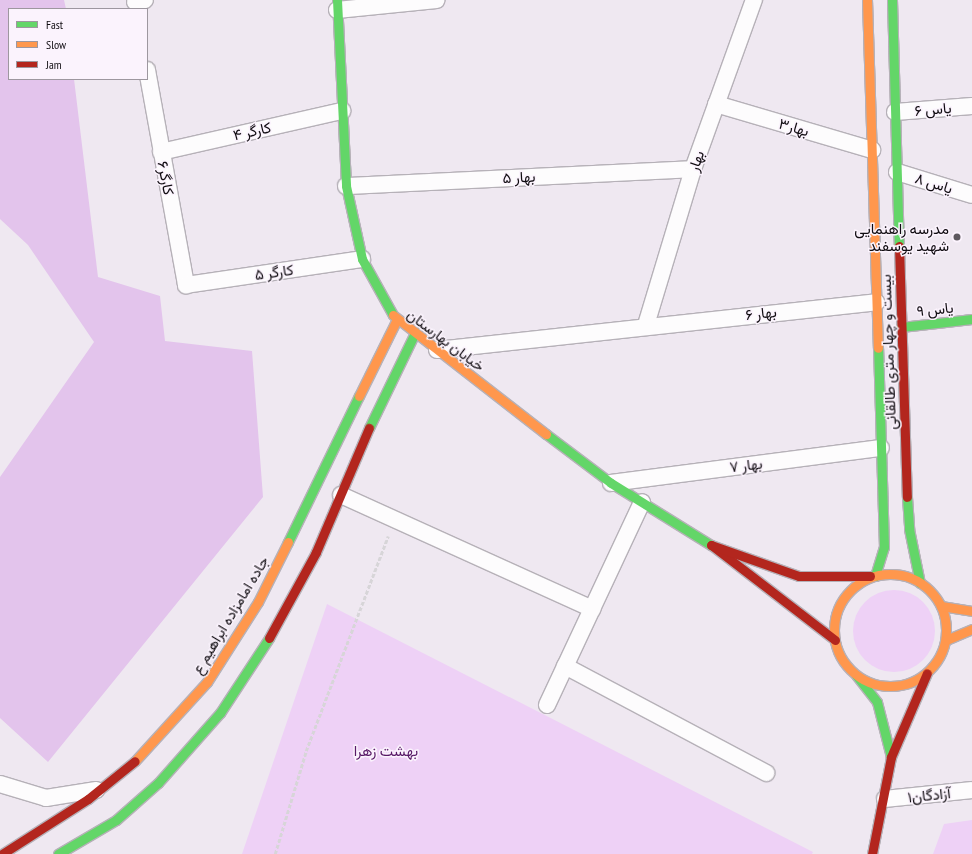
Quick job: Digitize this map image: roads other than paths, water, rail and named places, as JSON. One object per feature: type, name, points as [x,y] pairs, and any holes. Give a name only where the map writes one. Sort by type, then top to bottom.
[{"type":"main road","name":"بیست و چهار متری طالقانی","points":[[867,0],[884,547],[875,576]]},
{"type":"main road","name":"بیست و چهار متری طالقانی","points":[[892,0],[901,327],[909,529],[920,583]]},
{"type":"main road","name":"خیابان بهارستان","points":[[337,5],[346,186],[362,259],[396,321],[415,333],[611,483],[712,545]]},
{"type":"main road","name":"یاس ۹","points":[[901,327],[972,319]]},
{"type":"main road","name":"جاده امامزاده ابراهیم ع","points":[[2,854],[52,824],[99,790],[149,749],[207,682],[258,602],[396,321]]},
{"type":"main road","points":[[58,854],[116,820],[158,783],[220,713],[276,626],[316,552],[378,408],[415,333]]},
{"type":"main road","points":[[712,545],[799,576],[906,576],[920,583],[941,606],[946,620],[946,640],[938,660],[927,673],[890,757],[885,799],[872,854]]},
{"type":"main road","points":[[712,545],[835,640]]},
{"type":"main road","points":[[875,576],[848,593],[840,606],[835,640],[842,658],[876,702],[890,757]]},
{"type":"main road","points":[[941,606],[972,611]]},
{"type":"main road","points":[[946,640],[972,629]]},
{"type":"main road","points":[[854,673],[883,686],[913,681],[927,673]]},
{"type":"street","points":[[337,5],[437,0]]},
{"type":"street","name":"بهار","points":[[646,325],[692,168],[754,0]]},
{"type":"street","name":"کارگر۶","points":[[148,76],[186,285]]},
{"type":"street","name":"بهار۳","points":[[716,104],[872,150]]},
{"type":"street","name":"یاس ۶","points":[[895,112],[972,106]]},
{"type":"street","name":"کارگر ۴","points":[[161,152],[342,111]]},
{"type":"street","name":"بهار ۵","points":[[346,186],[692,168]]},
{"type":"street","name":"یاس ۸","points":[[897,172],[972,195]]},
{"type":"street","name":"کارگر ۵","points":[[186,285],[362,259]]},
{"type":"street","name":"بهار ۶","points":[[437,350],[646,325],[876,302]]},
{"type":"street","name":"بهار ۷","points":[[611,483],[881,448]]},
{"type":"street","points":[[341,495],[592,609]]},
{"type":"street","points":[[547,705],[642,502]]},
{"type":"street","points":[[565,666],[766,773]]},
{"type":"street","points":[[0,784],[46,798],[99,790]]},
{"type":"street","name":"آزادگان۱","points":[[885,799],[972,790]]},
{"type":"place","name":"مدرسه راهنمایی شهید یوسفند","points":[[957,237]]},
{"type":"park label","name":"بهشت زهرا","points":[[386,751]]}]
